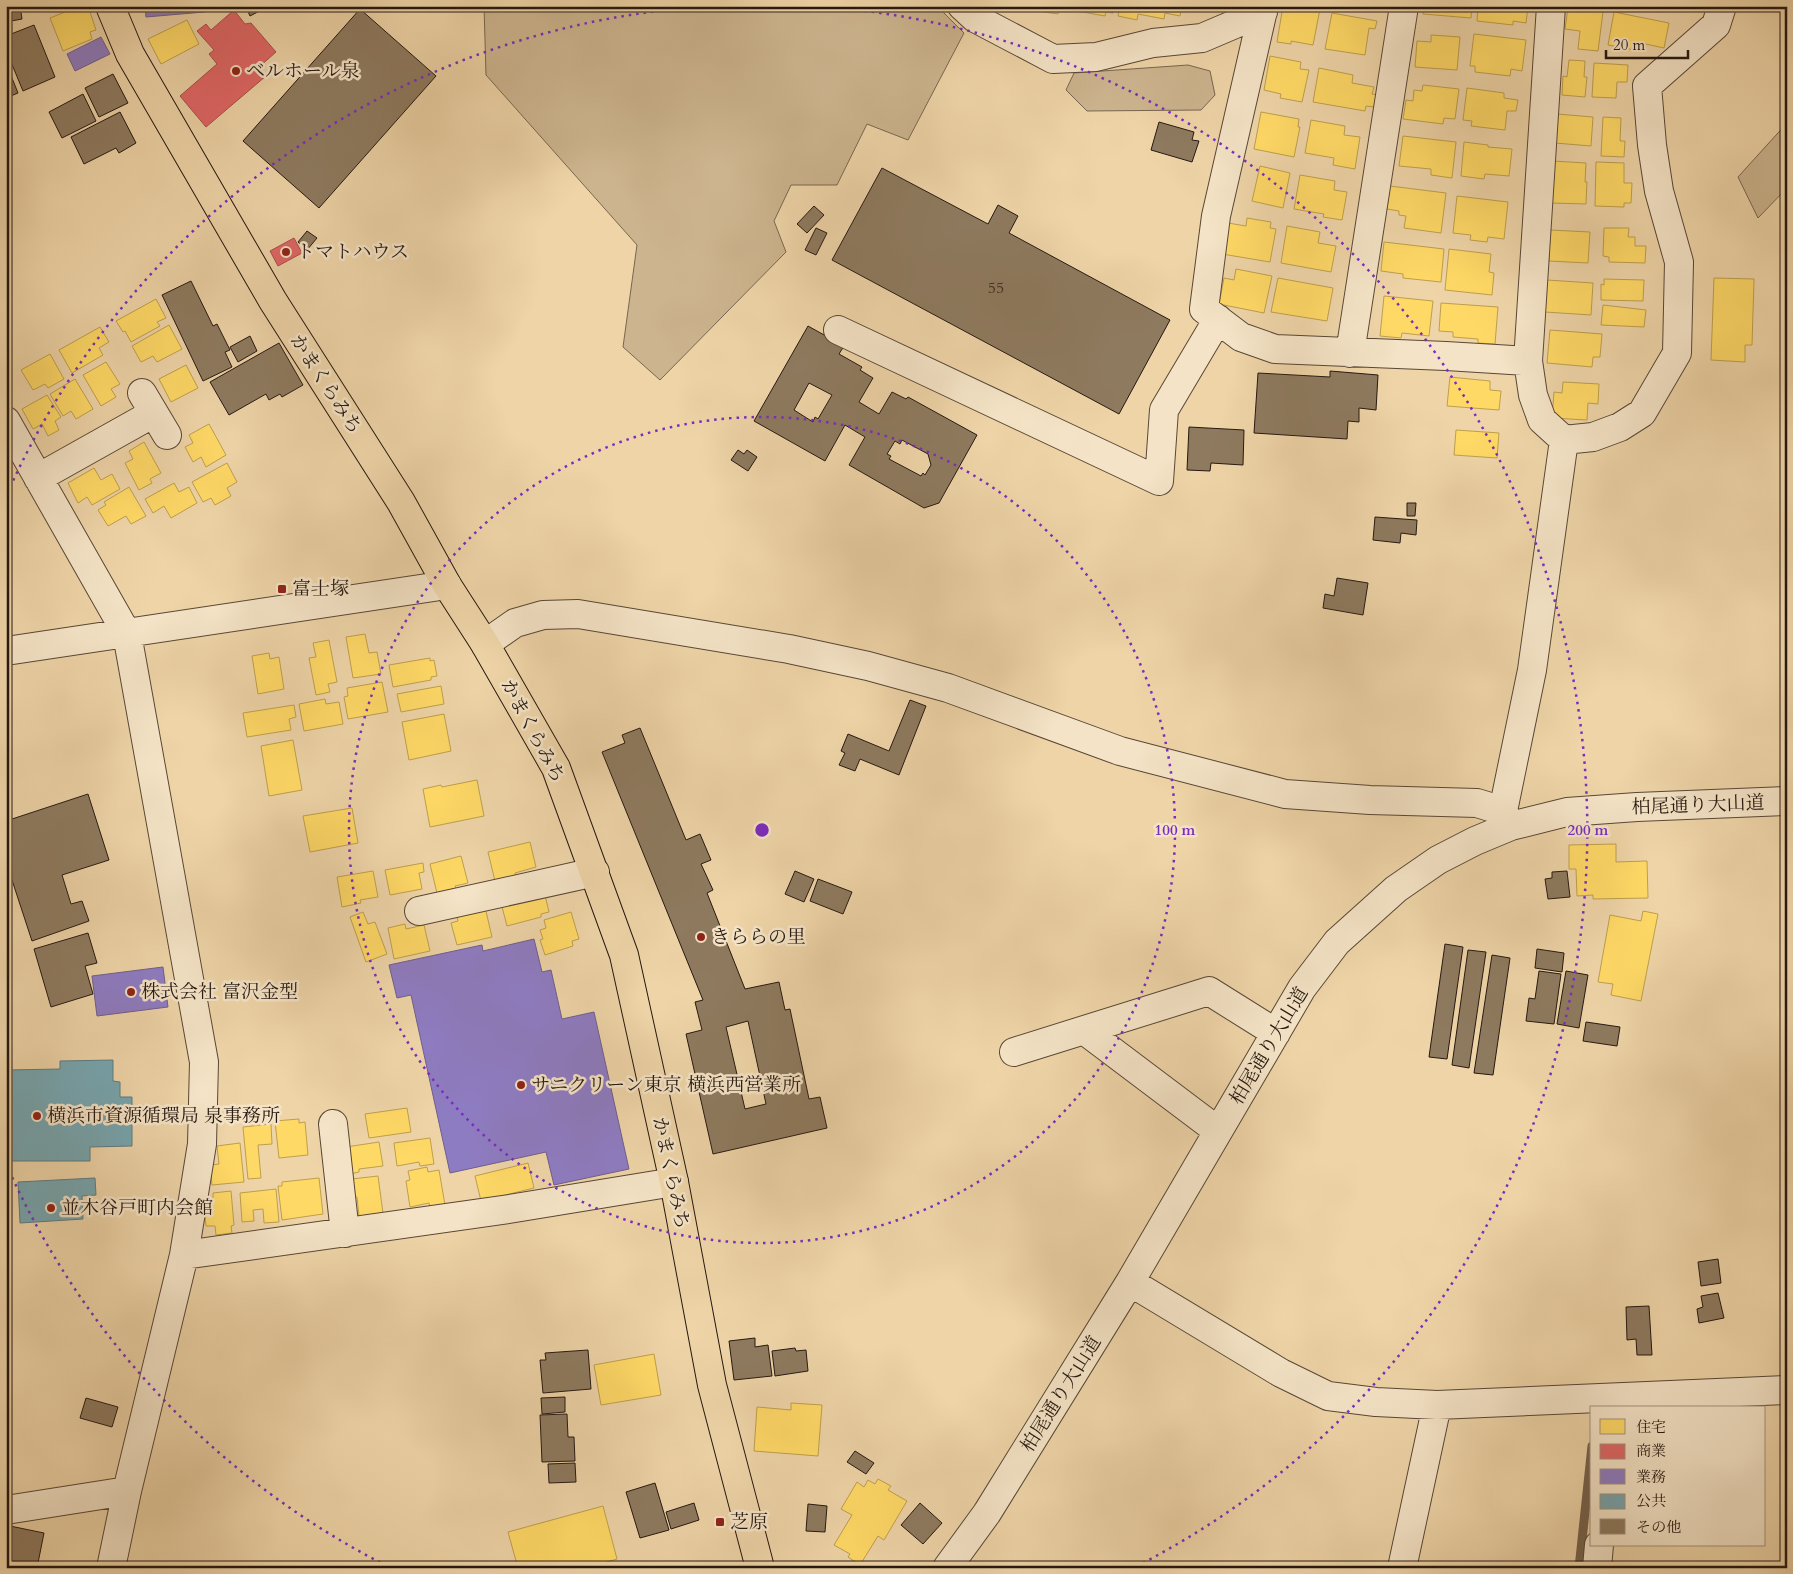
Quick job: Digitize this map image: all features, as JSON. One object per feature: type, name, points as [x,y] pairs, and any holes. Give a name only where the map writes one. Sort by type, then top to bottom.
[{"type":"main road","name":"かまくらみち","points":[[110,6],[130,54],[272,301],[401,502],[447,585],[485,644],[556,768],[624,955],[674,1182],[712,1385],[760,1568]]},
{"type":"street","points":[[962,6],[975,18],[1053,59],[1096,57],[1153,43],[1202,38],[1263,9]]},
{"type":"street","points":[[1350,353],[1404,6]]},
{"type":"street","points":[[1551,6],[1528,362],[1533,396],[1542,420],[1564,440],[1593,437],[1620,427],[1642,413],[1677,353],[1679,262],[1659,191],[1652,145],[1647,86],[1716,25],[1722,6]]},
{"type":"street","points":[[1263,9],[1216,216],[1204,309],[1241,337],[1275,349],[1446,356],[1528,362]]},
{"type":"street","points":[[838,330],[1158,481],[1164,410],[1218,319]]},
{"type":"street","points":[[38,478],[154,414]]},
{"type":"street","points":[[6,421],[127,634],[204,1062],[202,1144],[184,1255],[127,1491],[112,1568]]},
{"type":"street","points":[[485,644],[515,623],[543,615],[578,614],[789,649],[868,666],[948,688],[1120,751],[1285,794],[1370,800],[1477,803],[1507,819],[1532,670],[1564,440]]},
{"type":"street","points":[[6,651],[447,585]]},
{"type":"street","name":"柏尾通り大山道","points":[[946,1568],[987,1513],[1130,1282],[1302,988],[1337,942],[1396,889],[1438,860],[1475,841],[1507,819],[1637,807],[1787,801]]},
{"type":"street","points":[[434,915],[595,872]]},
{"type":"street","points":[[1014,1052],[1209,992],[1276,1033]]},
{"type":"street","points":[[1084,1030],[1218,1131]]},
{"type":"street","points":[[333,1124],[345,1233]]},
{"type":"street","points":[[184,1255],[509,1209],[674,1182]]},
{"type":"street","points":[[1130,1282],[1281,1373],[1328,1396],[1376,1402],[1437,1405],[1611,1402],[1787,1390]]},
{"type":"street","points":[[1402,1568],[1437,1405]]},
{"type":"street","points":[[6,1510],[127,1491]]},
{"type":"street","points":[[1597,1568],[1598,1546]]},
{"type":"shaded area","points":[[484,6],[937,6],[964,33],[908,140],[867,124],[837,185],[791,185],[774,221],[786,252],[660,380],[623,347],[637,245],[486,75]]},
{"type":"shaded area","points":[[1188,65],[1210,71],[1215,95],[1201,110],[1087,111],[1066,90],[1074,73]]},
{"type":"shaded area","points":[[1787,123],[1787,188],[1758,218],[1738,177]]},
{"type":"building: 住宅","points":[[80,6],[88,6],[96,30],[90,32],[92,39],[63,51],[50,18]]},
{"type":"building: 住宅","points":[[1024,6],[1060,6],[1058,14],[1024,9]]},
{"type":"building: 住宅","points":[[1066,6],[1115,6],[1113,13],[1106,12],[1105,16],[1066,9]]},
{"type":"building: 住宅","points":[[1120,6],[1182,6],[1180,16],[1165,13],[1164,19],[1138,14],[1137,20],[1118,16]]},
{"type":"building: 住宅","points":[[1283,6],[1303,6],[1320,9],[1313,45],[1291,41],[1291,44],[1277,42]]},
{"type":"building: 住宅","points":[[1424,6],[1472,6],[1471,18],[1423,14]]},
{"type":"building: 住宅","points":[[1478,6],[1528,6],[1526,23],[1513,21],[1513,25],[1477,21]]},
{"type":"building: 住宅","points":[[1568,8],[1603,12],[1598,51],[1578,49],[1580,31],[1565,29]]},
{"type":"building: 住宅","points":[[1614,12],[1669,23],[1664,48],[1641,43],[1640,51],[1608,45]]},
{"type":"building: 住宅","points":[[1332,13],[1377,21],[1375,29],[1369,28],[1365,55],[1325,49]]},
{"type":"building: 住宅","points":[[187,20],[199,44],[161,64],[148,39]]},
{"type":"building: 住宅","points":[[1474,34],[1526,40],[1522,71],[1511,69],[1510,76],[1475,72],[1475,66],[1470,66]]},
{"type":"building: 住宅","points":[[1431,35],[1460,37],[1457,70],[1415,67],[1417,41],[1431,42]]},
{"type":"building: 住宅","points":[[1270,56],[1301,62],[1300,69],[1309,70],[1302,102],[1280,98],[1281,94],[1264,90]]},
{"type":"building: 住宅","points":[[1569,60],[1585,61],[1584,77],[1587,77],[1585,97],[1562,95],[1563,76],[1567,77]]},
{"type":"building: 住宅","points":[[1594,63],[1628,65],[1627,82],[1617,82],[1616,98],[1592,97]]},
{"type":"building: 住宅","points":[[1319,68],[1353,75],[1352,83],[1374,87],[1372,94],[1377,95],[1375,107],[1366,106],[1365,111],[1313,102]]},
{"type":"building: 住宅","points":[[1423,85],[1459,89],[1455,119],[1444,118],[1443,124],[1403,119],[1406,100],[1413,101],[1414,90],[1422,91]]},
{"type":"building: 住宅","points":[[1467,88],[1504,93],[1504,98],[1518,100],[1516,111],[1507,111],[1505,130],[1471,126],[1472,121],[1463,120]]},
{"type":"building: 住宅","points":[[1261,112],[1299,119],[1298,127],[1300,127],[1294,157],[1254,149]]},
{"type":"building: 住宅","points":[[1557,114],[1593,117],[1591,146],[1555,143]]},
{"type":"building: 住宅","points":[[1603,117],[1621,118],[1620,141],[1625,141],[1624,157],[1601,156]]},
{"type":"building: 住宅","points":[[1311,120],[1345,126],[1344,135],[1360,137],[1355,169],[1333,165],[1334,158],[1305,153]]},
{"type":"building: 住宅","points":[[1403,136],[1456,142],[1452,178],[1431,175],[1431,169],[1399,166]]},
{"type":"building: 住宅","points":[[1464,142],[1512,149],[1509,176],[1485,174],[1484,179],[1461,176]]},
{"type":"building: 住宅","points":[[1552,161],[1586,163],[1586,204],[1549,203]]},
{"type":"building: 住宅","points":[[1596,162],[1624,163],[1624,183],[1632,183],[1631,203],[1624,203],[1624,207],[1595,206]]},
{"type":"building: 住宅","points":[[1260,166],[1290,173],[1283,208],[1252,201]]},
{"type":"building: 住宅","points":[[1300,175],[1335,181],[1334,190],[1347,192],[1342,220],[1323,217],[1324,214],[1294,209]]},
{"type":"building: 住宅","points":[[1390,186],[1446,193],[1441,233],[1404,228],[1406,216],[1399,215],[1399,211],[1387,209]]},
{"type":"building: 住宅","points":[[1457,196],[1508,202],[1504,239],[1488,237],[1487,242],[1470,240],[1471,235],[1453,233]]},
{"type":"building: 住宅","points":[[1247,218],[1271,222],[1270,228],[1276,229],[1270,262],[1222,254],[1228,223],[1246,226]]},
{"type":"building: 住宅","points":[[1287,226],[1320,232],[1318,243],[1336,246],[1331,272],[1281,263]]},
{"type":"building: 住宅","points":[[1604,228],[1629,228],[1628,237],[1635,237],[1635,246],[1646,246],[1645,263],[1609,262],[1609,257],[1603,256]]},
{"type":"building: 住宅","points":[[1550,230],[1590,232],[1588,263],[1549,261]]},
{"type":"building: 住宅","points":[[1384,242],[1444,249],[1441,282],[1403,278],[1403,274],[1381,271]]},
{"type":"building: 住宅","points":[[1449,249],[1491,254],[1489,272],[1494,273],[1492,295],[1445,290]]},
{"type":"building: 住宅","points":[[1236,269],[1272,276],[1264,313],[1219,304],[1224,278],[1234,280]]},
{"type":"building: 住宅","points":[[1278,278],[1333,288],[1327,321],[1271,312]]},
{"type":"building: 住宅","points":[[1714,278],[1754,279],[1752,345],[1745,345],[1745,362],[1711,360]]},
{"type":"building: 住宅","points":[[1604,279],[1644,280],[1643,301],[1601,300],[1601,284],[1604,285]]},
{"type":"building: 住宅","points":[[1547,280],[1593,283],[1591,315],[1545,312]]},
{"type":"building: 住宅","points":[[1384,296],[1433,301],[1429,336],[1402,333],[1401,338],[1380,336]]},
{"type":"building: 住宅","points":[[156,299],[166,318],[157,322],[160,326],[131,342],[125,331],[123,332],[116,321]]},
{"type":"building: 住宅","points":[[1441,303],[1498,307],[1495,344],[1478,343],[1478,339],[1453,337],[1453,332],[1439,331]]},
{"type":"building: 住宅","points":[[1603,305],[1646,310],[1644,327],[1601,325]]},
{"type":"building: 住宅","points":[[169,325],[182,349],[157,362],[153,356],[141,362],[132,346]]},
{"type":"building: 住宅","points":[[100,327],[109,342],[99,348],[103,355],[72,373],[59,350]]},
{"type":"building: 住宅","points":[[1550,330],[1602,334],[1600,357],[1593,357],[1592,367],[1547,363]]},
{"type":"building: 住宅","points":[[50,354],[64,379],[48,388],[45,384],[33,390],[21,370]]},
{"type":"building: 住宅","points":[[106,362],[120,384],[111,389],[116,397],[101,406],[83,375]]},
{"type":"building: 住宅","points":[[186,365],[198,388],[171,402],[159,379]]},
{"type":"building: 住宅","points":[[1450,377],[1490,381],[1490,390],[1501,391],[1499,410],[1447,406]]},
{"type":"building: 住宅","points":[[75,379],[93,409],[76,419],[71,411],[63,416],[50,394]]},
{"type":"building: 住宅","points":[[1563,382],[1599,384],[1598,404],[1588,403],[1587,420],[1552,418],[1554,392],[1562,393]]},
{"type":"building: 住宅","points":[[47,395],[61,417],[55,421],[59,430],[48,436],[42,424],[33,429],[22,409]]},
{"type":"building: 住宅","points":[[209,424],[226,455],[206,467],[201,457],[193,462],[185,447],[193,443],[189,435]]},
{"type":"building: 住宅","points":[[1456,430],[1499,433],[1497,458],[1454,455]]},
{"type":"building: 住宅","points":[[144,442],[161,473],[150,479],[152,483],[139,490],[125,463],[133,459],[129,451]]},
{"type":"building: 住宅","points":[[227,463],[237,482],[227,488],[231,496],[215,505],[211,498],[203,502],[192,482]]},
{"type":"building: 住宅","points":[[94,468],[101,480],[112,474],[120,489],[92,505],[87,497],[78,503],[68,483]]},
{"type":"building: 住宅","points":[[174,483],[179,492],[189,487],[197,503],[171,518],[164,506],[153,513],[145,499]]},
{"type":"building: 住宅","points":[[129,487],[146,516],[131,524],[126,516],[108,526],[98,510],[106,505],[104,502]]},
{"type":"building: 住宅","points":[[365,634],[369,653],[377,652],[381,674],[353,678],[346,637]]},
{"type":"building: 住宅","points":[[329,640],[337,682],[328,684],[330,692],[316,695],[309,658],[316,657],[313,643]]},
{"type":"building: 住宅","points":[[269,653],[270,659],[279,657],[284,689],[258,694],[252,656]]},
{"type":"building: 住宅","points":[[430,658],[430,661],[434,660],[437,676],[431,677],[431,680],[393,687],[389,665]]},
{"type":"building: 住宅","points":[[382,682],[388,712],[348,719],[344,697],[348,696],[347,688]]},
{"type":"building: 住宅","points":[[441,686],[444,704],[401,712],[397,694]]},
{"type":"building: 住宅","points":[[325,699],[326,704],[339,702],[343,724],[304,731],[299,704]]},
{"type":"building: 住宅","points":[[294,705],[296,717],[289,719],[291,730],[247,737],[243,713]]},
{"type":"building: 住宅","points":[[444,714],[451,751],[409,760],[402,722]]},
{"type":"building: 住宅","points":[[293,740],[302,790],[269,796],[261,746]]},
{"type":"building: 住宅","points":[[477,780],[484,816],[430,827],[423,789]]},
{"type":"building: 住宅","points":[[352,808],[358,843],[310,852],[303,816]]},
{"type":"building: 住宅","points":[[530,842],[536,867],[515,873],[515,876],[495,881],[488,852]]},
{"type":"building: 住宅","points":[[1616,844],[1616,862],[1647,861],[1648,898],[1593,899],[1593,895],[1577,896],[1576,869],[1569,869],[1569,845]]},
{"type":"building: 住宅","points":[[461,856],[468,883],[437,893],[430,864]]},
{"type":"building: 住宅","points":[[423,863],[424,872],[419,873],[422,889],[390,895],[385,870]]},
{"type":"building: 住宅","points":[[373,871],[378,897],[360,900],[361,903],[342,907],[337,877]]},
{"type":"building: 住宅","points":[[544,891],[549,912],[541,914],[541,917],[507,926],[501,903]]},
{"type":"building: 住宅","points":[[485,907],[492,937],[457,945],[451,923],[458,921],[456,914]]},
{"type":"building: 住宅","points":[[1643,911],[1658,914],[1641,1001],[1611,995],[1613,984],[1598,982],[1610,915],[1641,921]]},
{"type":"building: 住宅","points":[[363,912],[368,924],[375,922],[387,954],[366,962],[350,917]]},
{"type":"building: 住宅","points":[[571,912],[579,939],[572,941],[573,946],[545,955],[540,940],[543,939],[540,930],[546,928],[544,920]]},
{"type":"building: 住宅","points":[[405,924],[406,929],[424,925],[430,951],[394,959],[388,928]]},
{"type":"building: 住宅","points":[[407,1108],[411,1132],[369,1138],[365,1114]]},
{"type":"building: 住宅","points":[[299,1119],[299,1123],[305,1122],[308,1155],[279,1158],[275,1121]]},
{"type":"building: 住宅","points":[[271,1124],[272,1144],[258,1145],[261,1178],[248,1179],[243,1127]]},
{"type":"building: 住宅","points":[[430,1138],[434,1164],[420,1166],[419,1162],[397,1166],[394,1143]]},
{"type":"building: 住宅","points":[[379,1142],[383,1166],[359,1169],[359,1172],[350,1174],[346,1147]]},
{"type":"building: 住宅","points":[[240,1143],[244,1182],[212,1185],[210,1165],[219,1164],[217,1146]]},
{"type":"building: 住宅","points":[[528,1163],[534,1188],[481,1201],[475,1176]]},
{"type":"building: 住宅","points":[[427,1167],[428,1172],[439,1170],[445,1205],[430,1207],[429,1203],[410,1207],[406,1181],[410,1180],[408,1171]]},
{"type":"building: 住宅","points":[[378,1176],[383,1213],[359,1216],[357,1197],[351,1198],[352,1179]]},
{"type":"building: 住宅","points":[[319,1178],[323,1214],[282,1220],[278,1186],[282,1186],[282,1182]]},
{"type":"building: 住宅","points":[[276,1189],[279,1222],[264,1223],[263,1209],[253,1210],[254,1221],[242,1222],[240,1193]]},
{"type":"building: 住宅","points":[[231,1191],[234,1225],[231,1226],[232,1233],[216,1235],[215,1226],[206,1226],[203,1199],[213,1198],[213,1193]]},
{"type":"building: 住宅","points":[[654,1354],[661,1395],[601,1405],[594,1365]]},
{"type":"building: 住宅","points":[[791,1403],[822,1405],[818,1456],[754,1451],[757,1407],[791,1410]]},
{"type":"building: 住宅","points":[[878,1479],[891,1486],[888,1490],[907,1501],[884,1540],[878,1536],[860,1565],[848,1557],[850,1554],[834,1545],[852,1515],[841,1509],[857,1482],[864,1487],[868,1480],[875,1484]]},
{"type":"building: 住宅","points":[[603,1506],[617,1559],[586,1568],[518,1568],[508,1532]]},
{"type":"building: 商業","name":"ベルホール泉","points":[[234,10],[245,24],[251,23],[276,52],[259,67],[266,76],[206,127],[180,96],[217,64],[209,54],[214,50],[197,31],[206,24],[211,30]]},
{"type":"building: 商業","name":"トマトハウス","points":[[294,238],[302,253],[278,266],[270,251]]},
{"type":"building: 業務","points":[[145,6],[203,6],[204,12],[146,17]]},
{"type":"building: 業務","points":[[101,37],[110,54],[75,71],[67,54]]},
{"type":"building: 業務","name":"サニクリーン東京 横浜西営業所","points":[[534,939],[542,972],[551,970],[562,1019],[594,1012],[629,1169],[554,1185],[546,1152],[450,1173],[411,995],[397,998],[389,965],[482,945],[483,951]]},
{"type":"building: 業務","points":[[163,967],[168,1007],[97,1016],[92,976]]},
{"type":"building: 公共","points":[[113,1060],[113,1081],[120,1082],[120,1097],[132,1097],[132,1146],[90,1147],[90,1161],[6,1161],[6,1070],[60,1069],[60,1061]]},
{"type":"building: 公共","name":"並木谷戸町内会館","points":[[95,1178],[96,1195],[82,1196],[83,1219],[20,1223],[18,1182]]},
{"type":"building: その他","points":[[6,6],[20,6],[22,19],[6,22]]},
{"type":"building: その他","points":[[207,6],[237,6],[208,10]]},
{"type":"building: その他","points":[[237,6],[269,6],[250,16],[246,7],[239,10]]},
{"type":"building: その他","points":[[360,9],[436,76],[319,208],[243,141]]},
{"type":"building: その他","points":[[34,25],[55,77],[23,91],[6,50],[6,36]]},
{"type":"building: その他","points":[[6,63],[18,93],[6,98]]},
{"type":"building: その他","points":[[113,74],[128,103],[99,117],[85,88]]},
{"type":"building: その他","points":[[83,94],[96,121],[62,138],[49,112]]},
{"type":"building: その他","points":[[120,112],[136,143],[119,153],[116,148],[84,164],[71,137]]},
{"type":"building: その他","points":[[1159,122],[1194,132],[1192,140],[1199,141],[1192,162],[1151,150]]},
{"type":"building: その他","points":[[882,168],[988,224],[998,205],[1018,216],[1009,233],[1170,320],[1119,414],[832,260]]},
{"type":"building: その他","points":[[814,206],[824,215],[807,233],[797,224]]},
{"type":"building: その他","points":[[816,228],[827,233],[816,255],[805,250]]},
{"type":"building: その他","points":[[307,231],[317,238],[307,250],[298,242]]},
{"type":"building: その他","points":[[191,281],[213,326],[217,324],[230,350],[225,352],[232,367],[203,381],[162,295]]},
{"type":"building: その他","points":[[808,326],[844,346],[839,354],[862,367],[860,370],[873,378],[859,402],[879,414],[892,392],[906,399],[908,397],[977,435],[939,503],[924,508],[849,465],[865,437],[845,425],[825,461],[754,421]],"holes":[[[809,383],[832,395],[818,419],[815,417],[813,422],[794,410]],[[902,440],[928,454],[931,465],[925,475],[923,473],[921,476],[889,459],[891,456],[887,454],[895,441],[900,444]]]},
{"type":"building: その他","points":[[250,336],[257,351],[238,362],[230,347]]},
{"type":"building: その他","points":[[279,343],[303,385],[282,397],[280,394],[269,400],[266,394],[229,415],[210,382]]},
{"type":"building: その他","points":[[1330,371],[1378,375],[1376,410],[1359,408],[1359,422],[1348,421],[1347,439],[1254,433],[1258,373],[1330,377]]},
{"type":"building: その他","points":[[1189,427],[1244,430],[1243,465],[1211,463],[1210,471],[1187,470]]},
{"type":"building: その他","points":[[738,450],[744,454],[747,450],[757,457],[748,471],[731,460]]},
{"type":"building: その他","points":[[1407,503],[1416,503],[1415,516],[1407,516]]},
{"type":"building: その他","points":[[1375,517],[1417,520],[1416,535],[1401,533],[1400,543],[1373,540]]},
{"type":"building: その他","points":[[1337,578],[1368,583],[1363,615],[1323,608],[1325,594],[1334,596]]},
{"type":"building: その他","points":[[910,700],[926,706],[899,775],[860,759],[855,771],[839,765],[845,753],[841,751],[848,734],[889,751]]},
{"type":"building: その他","name":"きららの里","points":[[640,728],[686,840],[700,834],[711,860],[701,864],[713,890],[707,893],[745,989],[779,982],[785,1010],[790,1009],[809,1099],[820,1097],[827,1128],[713,1154],[686,1034],[702,1030],[695,1002],[703,1000],[602,752],[625,743],[622,735]],"holes":[[[748,1021],[766,1104],[745,1109],[726,1027]]]},
{"type":"building: その他","points":[[88,794],[109,860],[62,875],[71,904],[82,901],[89,921],[32,941],[11,877],[6,878],[6,821]]},
{"type":"building: その他","points":[[795,871],[814,879],[804,902],[785,894]]},
{"type":"building: その他","points":[[1567,871],[1570,897],[1548,899],[1545,879],[1552,878],[1552,872]]},
{"type":"building: その他","points":[[818,879],[852,892],[843,914],[810,901]]},
{"type":"building: その他","points":[[88,933],[97,963],[85,966],[93,994],[51,1007],[34,949]]},
{"type":"building: その他","points":[[1445,944],[1463,947],[1447,1059],[1429,1057]]},
{"type":"building: その他","points":[[1537,949],[1564,953],[1562,972],[1535,968]]},
{"type":"building: その他","points":[[1468,950],[1486,952],[1469,1068],[1452,1065]]},
{"type":"building: その他","points":[[1492,955],[1510,958],[1493,1075],[1474,1073]]},
{"type":"building: その他","points":[[1539,971],[1561,974],[1554,1024],[1526,1021],[1529,998],[1535,999]]},
{"type":"building: その他","points":[[1566,971],[1588,975],[1579,1028],[1557,1024]]},
{"type":"building: その他","points":[[1586,1022],[1620,1027],[1617,1046],[1583,1041]]},
{"type":"building: その他","points":[[6,1190],[11,1190],[10,1225],[6,1225]]},
{"type":"building: その他","points":[[1718,1259],[1721,1283],[1701,1286],[1698,1262]]},
{"type":"building: その他","points":[[1718,1293],[1724,1318],[1699,1323],[1697,1309],[1703,1307],[1701,1296]]},
{"type":"building: その他","points":[[1649,1306],[1652,1355],[1637,1355],[1636,1339],[1627,1340],[1626,1307]]},
{"type":"building: その他","points":[[755,1338],[755,1347],[768,1345],[772,1376],[734,1380],[729,1341]]},
{"type":"building: その他","points":[[795,1348],[796,1351],[806,1350],[808,1371],[775,1376],[772,1351]]},
{"type":"building: その他","points":[[588,1350],[591,1389],[543,1393],[540,1360],[546,1360],[545,1353]]},
{"type":"building: その他","points":[[565,1397],[565,1412],[542,1414],[541,1398]]},
{"type":"building: その他","points":[[86,1398],[118,1407],[112,1427],[80,1418]]},
{"type":"building: その他","points":[[567,1414],[568,1437],[574,1437],[575,1461],[542,1462],[540,1415]]},
{"type":"building: その他","points":[[855,1451],[874,1463],[866,1474],[847,1462]]},
{"type":"building: その他","points":[[575,1463],[576,1482],[549,1483],[548,1464]]},
{"type":"building: その他","points":[[655,1483],[669,1530],[640,1538],[626,1492]]},
{"type":"building: その他","points":[[694,1503],[699,1520],[671,1529],[666,1512]]},
{"type":"building: その他","points":[[920,1503],[942,1523],[923,1544],[901,1525]]},
{"type":"building: その他","points":[[808,1504],[827,1506],[825,1532],[806,1531]]},
{"type":"building: その他","points":[[10,1526],[44,1533],[37,1568],[6,1568],[6,1543]]},
{"type":"waterway","points":[[1579,1568],[1590,1465]]},
{"type":"place","name":"ベルホール泉","points":[[236,71]]},
{"type":"place","name":"トマトハウス","points":[[286,252]]},
{"type":"place","name":"富士塚","points":[[282,589]]},
{"type":"place","name":"きららの里","points":[[701,937]]},
{"type":"place","name":"株式会社 富沢金型","points":[[131,992]]},
{"type":"place","name":"サニクリーン東京 横浜西営業所","points":[[521,1085]]},
{"type":"place","name":"横浜市資源循環局 泉事務所","points":[[37,1116]]},
{"type":"place","name":"並木谷戸町内会館","points":[[51,1208]]},
{"type":"place","name":"芝原","points":[[720,1522]]}]
